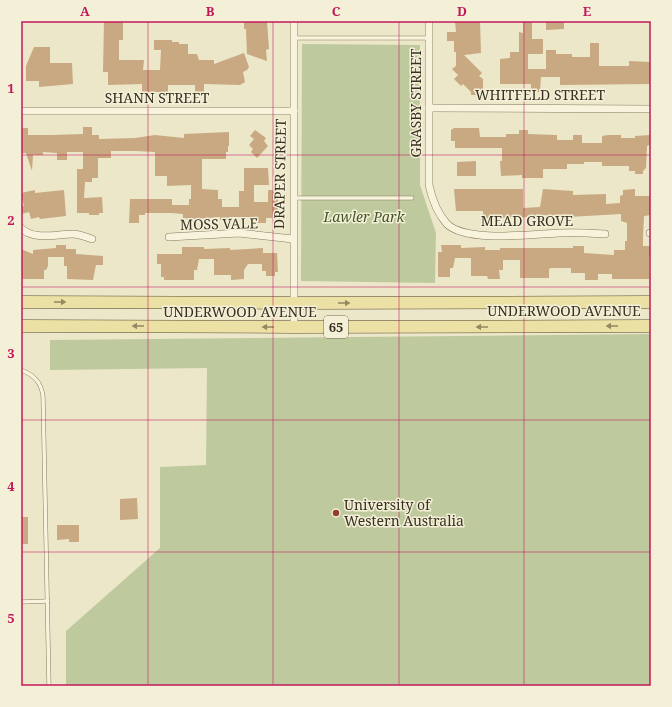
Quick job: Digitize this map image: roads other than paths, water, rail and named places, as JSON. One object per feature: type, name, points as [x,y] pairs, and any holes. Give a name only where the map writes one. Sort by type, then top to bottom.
[{"type":"main road","name":"UNDERWOOD AVENUE","points":[[21,302],[651,302]]},
{"type":"main road","name":"UNDERWOOD AVENUE","points":[[21,326],[651,326]]},
{"type":"street","name":"DRAPER STREET","points":[[294,21],[294,327]]},
{"type":"street","name":"GRASBY STREET","points":[[429,21],[429,185]]},
{"type":"street","name":"WHITFELD STREET","points":[[429,108],[651,109]]},
{"type":"street","name":"SHANN STREET","points":[[21,111],[294,111]]},
{"type":"street","name":"MEAD GROVE","points":[[429,185],[436,209],[448,224],[463,233],[513,236],[560,233],[605,234]]},
{"type":"street","points":[[21,228],[26,233],[34,235],[75,234],[92,239]]},
{"type":"street","name":"MOSS VALE","points":[[169,237],[239,233],[293,239]]},
{"type":"lane","points":[[294,38],[429,38]]},
{"type":"lane","points":[[293,198],[412,198]]},
{"type":"lane","points":[[21,370],[34,377],[39,382],[43,396],[49,686]]},
{"type":"lane","points":[[21,602],[48,601]]},
{"type":"place","name":"University of Western Australia","points":[[336,513]]},
{"type":"park label","name":"Lawler Park","points":[[364,217]]}]
